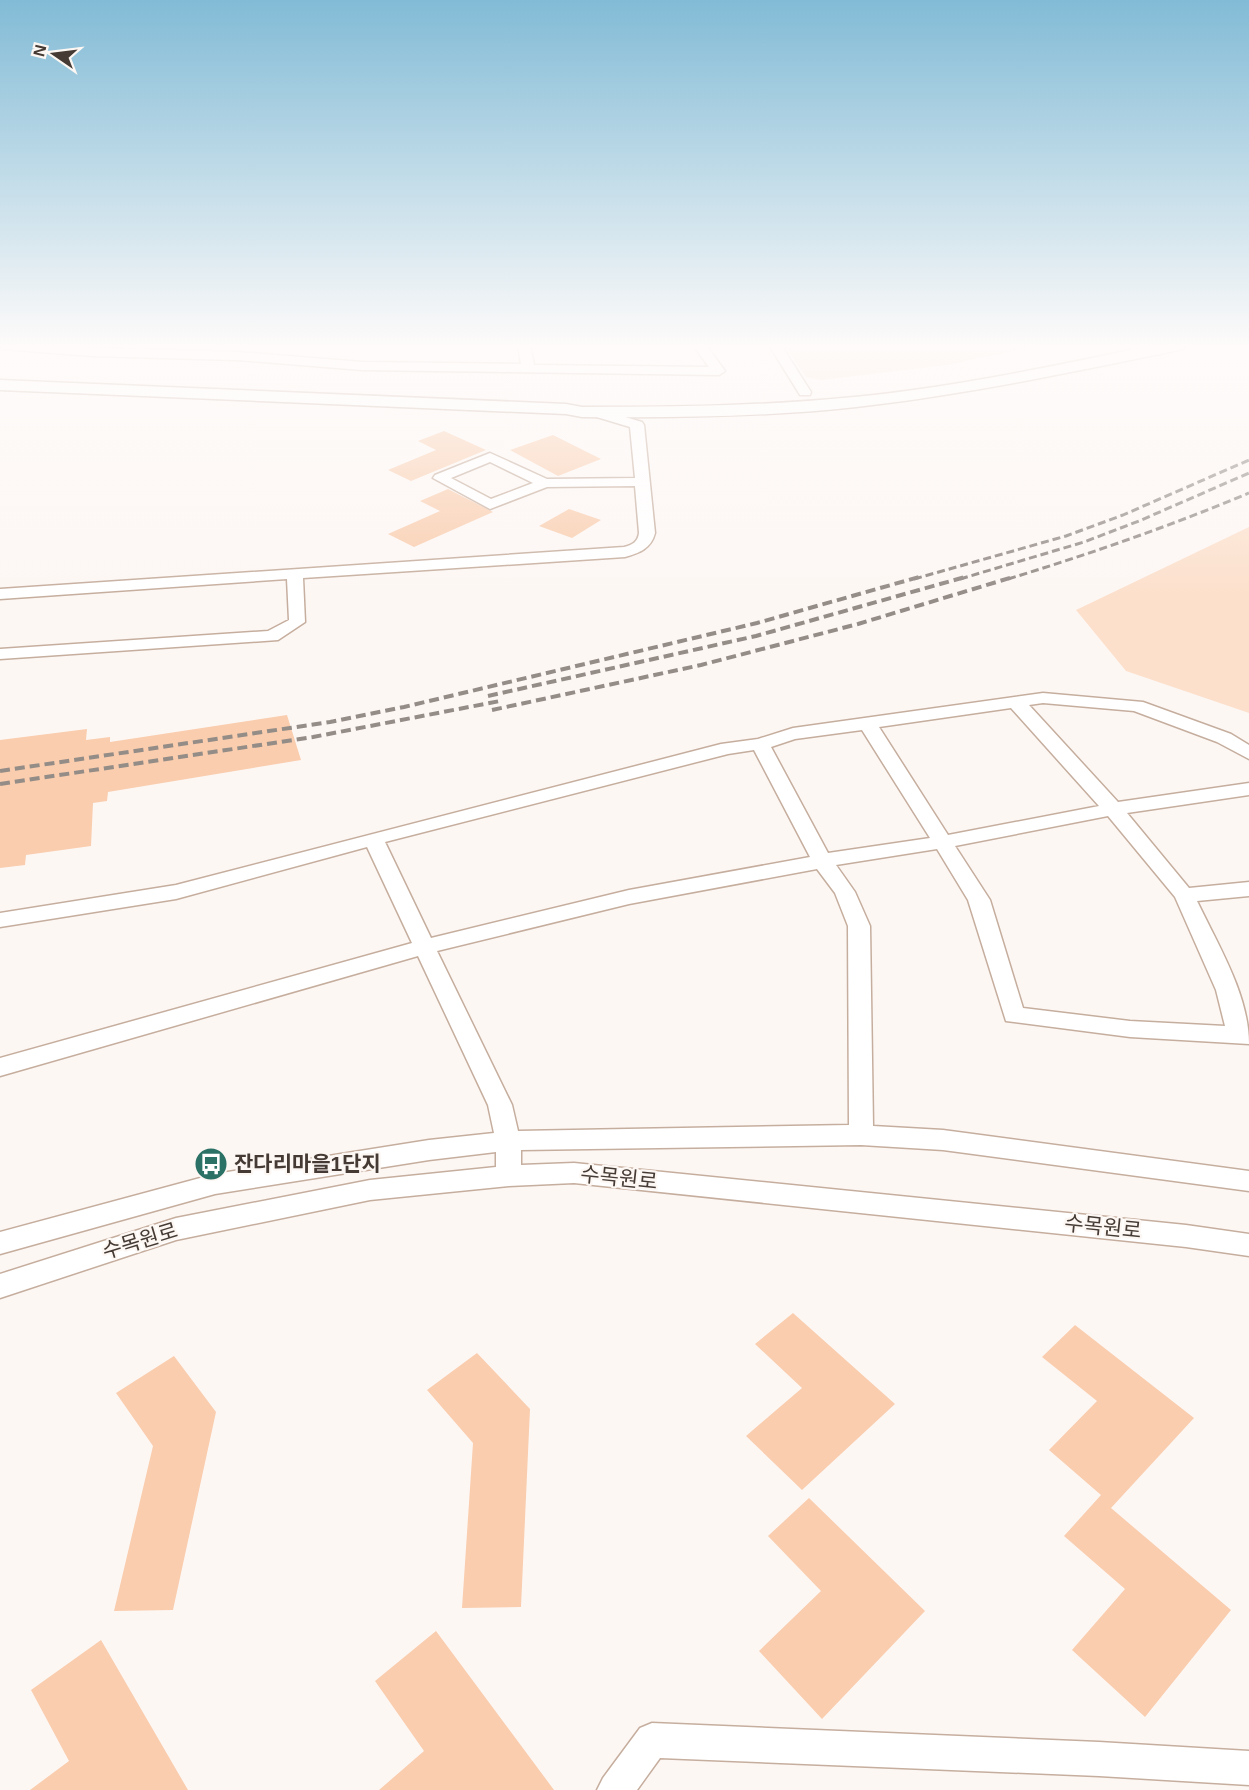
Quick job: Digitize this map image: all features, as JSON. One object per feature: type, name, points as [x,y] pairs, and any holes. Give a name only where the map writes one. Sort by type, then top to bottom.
[{"type":"street","points":[[0,594],[625,552],[639,548],[646,539],[637,429]]},
{"type":"street","points":[[545,483],[490,457],[440,478],[490,505],[545,483],[642,482]]},
{"type":"street","points":[[0,654],[272,636],[297,622],[295,575]]},
{"type":"street","points":[[0,920],[176,892],[728,748],[760,744],[793,734],[1043,698],[1137,706],[1224,738],[1249,753]]},
{"type":"street","points":[[867,723],[979,900],[1014,1015],[1130,1029],[1244,1035],[1227,990],[1184,894],[1113,809],[1015,702]]},
{"type":"street","points":[[760,744],[822,861],[845,892],[859,926],[861,1135]]},
{"type":"street","points":[[0,1067],[424,947],[629,897],[822,861],[943,842],[1113,809],[1249,789]]},
{"type":"street","points":[[373,839],[500,1105],[508,1141],[509,1176]]},
{"type":"street","points":[[1184,894],[1249,889]]},
{"type":"street","name":"수목원로","points":[[0,1243],[215,1184],[429,1150],[508,1141],[861,1135],[943,1140],[1249,1181]]},
{"type":"street","name":"수목원로","points":[[0,1286],[176,1229],[370,1190],[509,1176],[574,1173],[1186,1236],[1249,1245]]},
{"type":"street","points":[[615,1790],[652,1740],[1099,1759],[1249,1768]]},
{"type":"shaded area","points":[[1249,527],[1249,713],[1126,671],[1076,610]]},
{"type":"building","points":[[444,431],[486,450],[411,481],[388,470],[436,450],[418,441]]},
{"type":"building","points":[[553,435],[601,459],[558,476],[510,450]]},
{"type":"building","points":[[448,489],[493,512],[414,547],[388,534],[440,511],[420,501]]},
{"type":"building","points":[[569,509],[601,520],[572,538],[539,526]]},
{"type":"building","points":[[287,715],[301,760],[108,792],[107,801],[93,803],[91,846],[26,855],[25,865],[0,868],[0,740],[87,729],[86,740],[110,737],[110,742]]},
{"type":"building","points":[[793,1313],[895,1404],[802,1490],[746,1436],[802,1388],[755,1344]]},
{"type":"building","points":[[1075,1325],[1194,1418],[1111,1508],[1231,1610],[1145,1717],[1072,1650],[1125,1589],[1064,1536],[1101,1495],[1049,1450],[1097,1401],[1042,1357]]},
{"type":"building","points":[[477,1353],[530,1409],[521,1607],[462,1608],[473,1443],[427,1390]]},
{"type":"building","points":[[174,1356],[216,1412],[173,1610],[114,1611],[153,1446],[116,1393]]},
{"type":"building","points":[[809,1498],[925,1611],[822,1719],[759,1651],[821,1591],[768,1536]]},
{"type":"building","points":[[436,1631],[554,1790],[379,1790],[424,1751],[375,1681]]},
{"type":"building","points":[[101,1640],[188,1790],[30,1790],[69,1761],[31,1690]]},
{"type":"railway","points":[[914,579],[1066,536],[1123,515],[1249,460]]},
{"type":"railway","points":[[960,579],[1084,542],[1139,521],[1249,473]]},
{"type":"railway","points":[[1008,579],[1130,539],[1249,493]]},
{"type":"railway","points":[[0,771],[330,722],[404,707],[757,623],[919,577]]},
{"type":"railway","points":[[488,696],[756,636],[965,577]]},
{"type":"railway","points":[[492,710],[701,665],[858,624],[1013,577]]},
{"type":"railway","points":[[0,784],[313,737],[500,701]]},
{"type":"place","name":"잔다리마을1단지","points":[[211,1164]]}]
